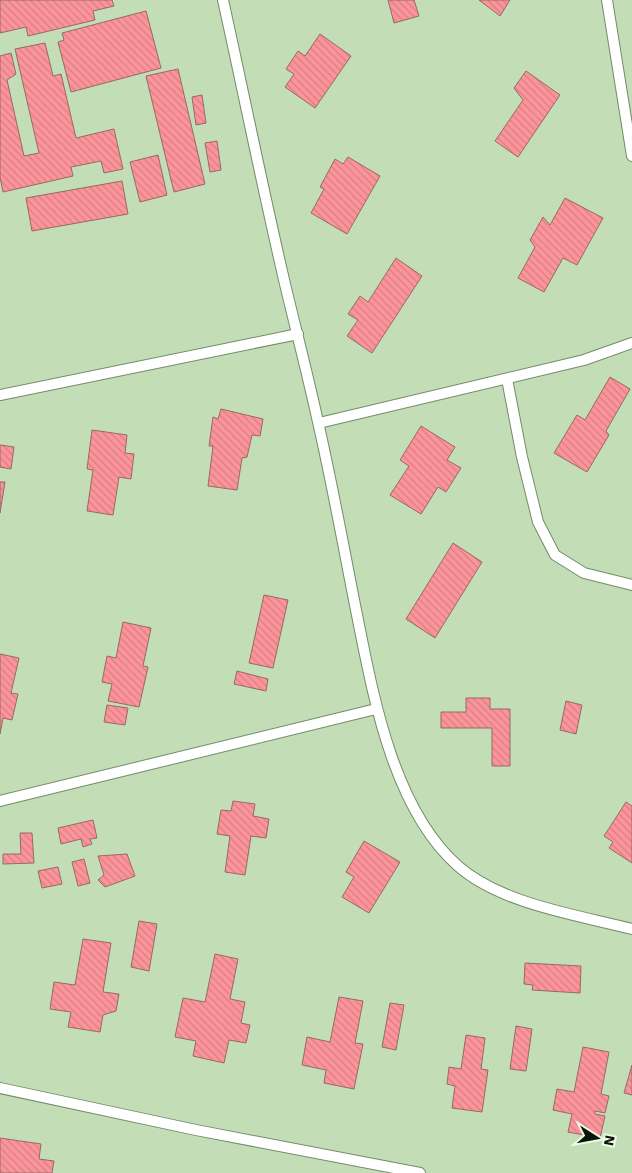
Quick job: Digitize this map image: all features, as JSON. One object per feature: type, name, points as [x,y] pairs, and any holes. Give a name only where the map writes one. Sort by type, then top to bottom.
[{"type":"lane","points":[[223,0],[286,286],[319,423],[376,709],[405,788],[417,814],[436,842],[459,867],[488,885],[520,899],[632,929]]},
{"type":"lane","points":[[607,0],[632,156]]},
{"type":"lane","points":[[0,395],[298,334]]},
{"type":"lane","points":[[319,423],[584,360],[632,343]]},
{"type":"lane","points":[[507,379],[522,457],[538,522],[555,555],[584,573],[632,586]]},
{"type":"lane","points":[[0,801],[376,709]]},
{"type":"lane","points":[[0,1088],[196,1130],[420,1173]]},
{"type":"building","points":[[0,0],[112,0],[114,6],[93,11],[95,20],[28,36],[26,27],[0,33]]},
{"type":"building","points":[[388,0],[414,0],[419,16],[394,23]]},
{"type":"building","points":[[479,0],[510,0],[500,16]]},
{"type":"building","points":[[146,11],[161,68],[71,92],[58,42],[64,40],[62,33]]},
{"type":"building","points":[[320,34],[351,56],[315,108],[285,87],[294,74],[286,69],[298,51],[305,56]]},
{"type":"building","points":[[45,43],[53,76],[61,74],[76,138],[114,129],[123,169],[104,173],[101,161],[71,167],[73,176],[3,192],[0,177],[0,56],[11,53],[16,74],[7,80],[24,156],[39,153],[15,49]]},
{"type":"building","points":[[178,69],[205,184],[174,192],[146,76]]},
{"type":"building","points":[[526,71],[560,95],[518,157],[495,141],[523,100],[514,88]]},
{"type":"building","points":[[202,95],[206,123],[196,125],[192,97]]},
{"type":"building","points":[[217,141],[221,170],[210,172],[205,143]]},
{"type":"building","points":[[158,155],[167,195],[140,202],[130,162]]},
{"type":"building","points":[[348,157],[380,176],[347,234],[311,213],[324,189],[320,187],[335,159],[343,164]]},
{"type":"building","points":[[122,181],[128,214],[32,231],[26,198]]},
{"type":"building","points":[[565,198],[603,218],[577,265],[563,258],[544,292],[518,278],[535,247],[530,240],[543,217],[550,225]]},
{"type":"building","points":[[396,258],[422,276],[372,353],[347,336],[358,320],[348,314],[360,296],[368,302]]},
{"type":"building","points":[[610,377],[630,389],[606,431],[609,435],[587,472],[554,453],[577,415],[585,420]]},
{"type":"building","points":[[221,409],[263,419],[260,436],[252,435],[247,457],[242,458],[237,490],[208,486],[213,446],[209,446],[213,417],[218,419]]},
{"type":"building","points":[[421,426],[455,447],[447,460],[461,468],[446,492],[438,487],[421,514],[390,495],[409,466],[400,460]]},
{"type":"building","points":[[92,430],[127,435],[125,453],[134,454],[131,479],[119,477],[113,515],[87,511],[93,470],[87,469]]},
{"type":"building","points":[[0,445],[14,447],[11,469],[0,467]]},
{"type":"building","points":[[0,482],[5,482],[0,513]]},
{"type":"building","points":[[453,543],[482,562],[435,638],[406,619]]},
{"type":"building","points":[[264,595],[288,600],[273,668],[249,663]]},
{"type":"building","points":[[123,622],[151,628],[143,666],[148,667],[139,707],[108,701],[112,684],[102,682],[107,656],[116,658]]},
{"type":"building","points":[[0,654],[19,658],[11,693],[18,694],[12,720],[3,718],[0,734]]},
{"type":"building","points":[[237,671],[268,679],[266,691],[234,684]]},
{"type":"building","points":[[466,698],[490,698],[490,709],[510,709],[510,766],[492,766],[492,728],[441,728],[441,712],[466,712]]},
{"type":"building","points":[[566,701],[582,705],[576,734],[560,730]]},
{"type":"building","points":[[107,705],[128,708],[125,725],[104,722]]},
{"type":"building","points":[[233,801],[255,804],[253,816],[269,819],[266,838],[251,836],[245,875],[225,872],[230,836],[217,834],[221,810],[231,811]]},
{"type":"building","points":[[626,802],[632,806],[632,863],[609,848],[613,842],[604,836]]},
{"type":"building","points":[[93,820],[97,838],[90,839],[92,844],[83,847],[81,839],[61,844],[58,828]]},
{"type":"building","points":[[20,833],[32,833],[34,863],[3,864],[3,854],[21,854]]},
{"type":"building","points":[[364,841],[400,862],[369,913],[342,897],[354,877],[346,872]]},
{"type":"building","points":[[127,854],[135,876],[105,887],[98,880],[104,875],[98,856]]},
{"type":"building","points":[[84,859],[90,883],[78,886],[72,862]]},
{"type":"building","points":[[58,867],[62,884],[42,888],[38,871]]},
{"type":"building","points":[[139,921],[157,924],[149,971],[131,967]]},
{"type":"building","points":[[83,939],[111,943],[103,992],[119,994],[116,1011],[103,1015],[100,1032],[68,1027],[71,1012],[50,1009],[54,982],[75,985]]},
{"type":"building","points":[[215,954],[238,959],[230,999],[245,1002],[241,1023],[250,1025],[246,1043],[229,1040],[224,1063],[193,1056],[196,1041],[175,1037],[183,998],[205,1002]]},
{"type":"building","points":[[525,963],[581,966],[580,993],[532,990],[533,985],[524,984]]},
{"type":"building","points":[[339,997],[363,1001],[355,1043],[363,1044],[354,1089],[324,1083],[326,1070],[302,1065],[307,1037],[330,1042]]},
{"type":"building","points":[[390,1003],[404,1005],[396,1050],[382,1047]]},
{"type":"building","points":[[516,1026],[532,1029],[526,1071],[510,1069]]},
{"type":"building","points":[[466,1035],[485,1038],[481,1069],[488,1070],[482,1112],[452,1108],[455,1086],[447,1084],[449,1067],[461,1069]]},
{"type":"building","points":[[583,1047],[609,1052],[601,1094],[609,1096],[605,1113],[595,1111],[595,1114],[605,1116],[600,1138],[568,1132],[572,1114],[553,1110],[557,1089],[574,1092]]},
{"type":"building","points":[[632,1065],[632,1095],[624,1093]]},
{"type":"building","points":[[0,1138],[41,1144],[39,1159],[54,1161],[52,1173],[0,1173]]}]
